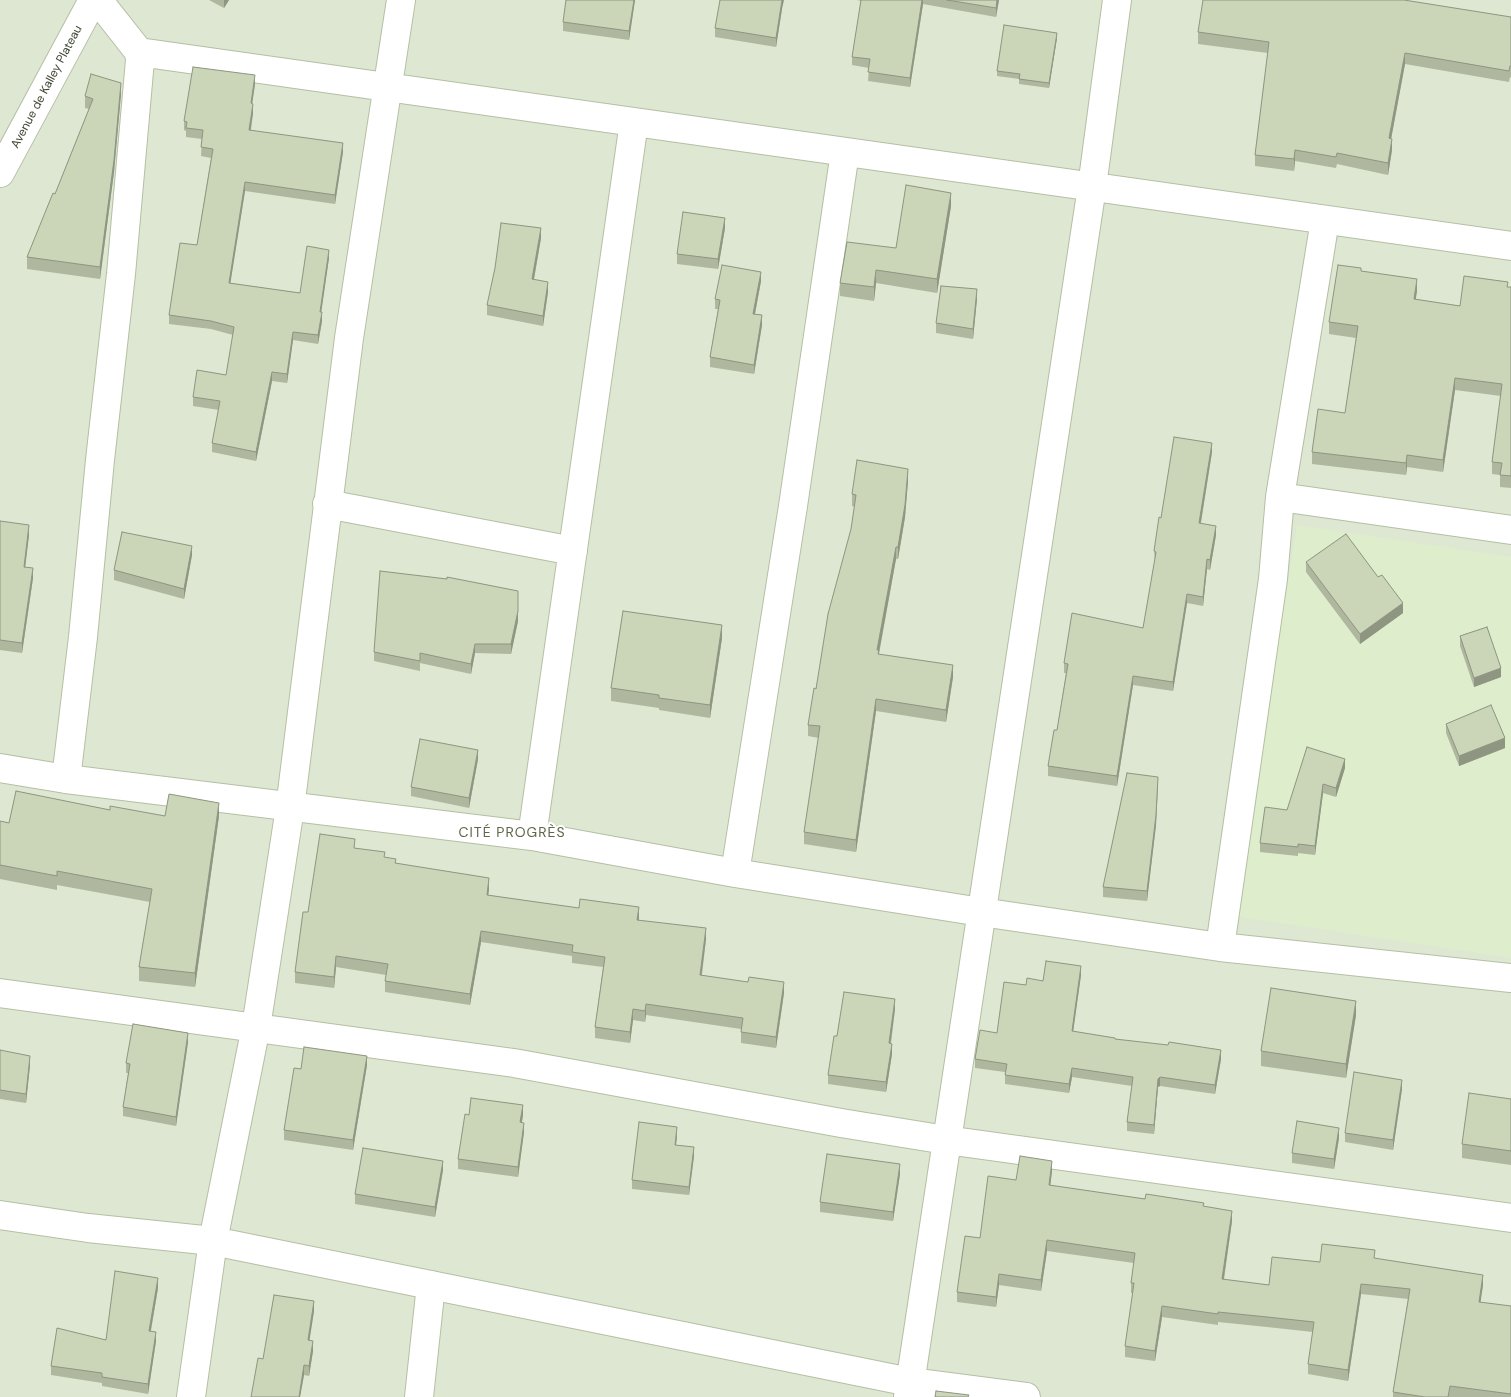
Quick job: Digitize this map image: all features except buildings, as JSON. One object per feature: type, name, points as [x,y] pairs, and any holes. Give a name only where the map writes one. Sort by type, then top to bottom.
[{"type":"street","name":"Avenue de Kalley Plateau","points":[[0,173],[93,0]]},
{"type":"street","points":[[66,780],[84,637],[100,460],[121,274],[140,60],[139,52],[98,0]]},
{"type":"street","points":[[191,1397],[213,1241],[256,1028],[290,808],[349,338],[401,0]]},
{"type":"street","points":[[909,1390],[1092,187],[1117,0]]},
{"type":"street","points":[[139,52],[1511,246]]},
{"type":"street","points":[[532,836],[634,122]]},
{"type":"street","points":[[735,873],[793,506],[845,152]]},
{"type":"street","points":[[1220,946],[1273,579],[1280,497],[1325,220]]},
{"type":"street","points":[[1280,497],[1511,530]]},
{"type":"street","points":[[327,504],[573,551]]},
{"type":"street","points":[[0,768],[66,780],[532,836],[735,873],[981,912],[1220,946],[1511,978]]},
{"type":"street","points":[[0,993],[514,1063],[841,1123],[946,1140],[1511,1218]]},
{"type":"street","points":[[0,1215],[88,1228],[213,1241],[431,1285],[909,1390],[1026,1397]]},
{"type":"street","points":[[419,1397],[431,1285]]},
{"type":"shaded area","points":[[0,0],[1511,0],[1511,1397],[0,1397]]},
{"type":"shaded area","points":[[1297,525],[1511,557],[1511,958],[1235,916]]},
{"type":"district","name":"CITÉ PROGRÈS","points":[[512,833]]}]
